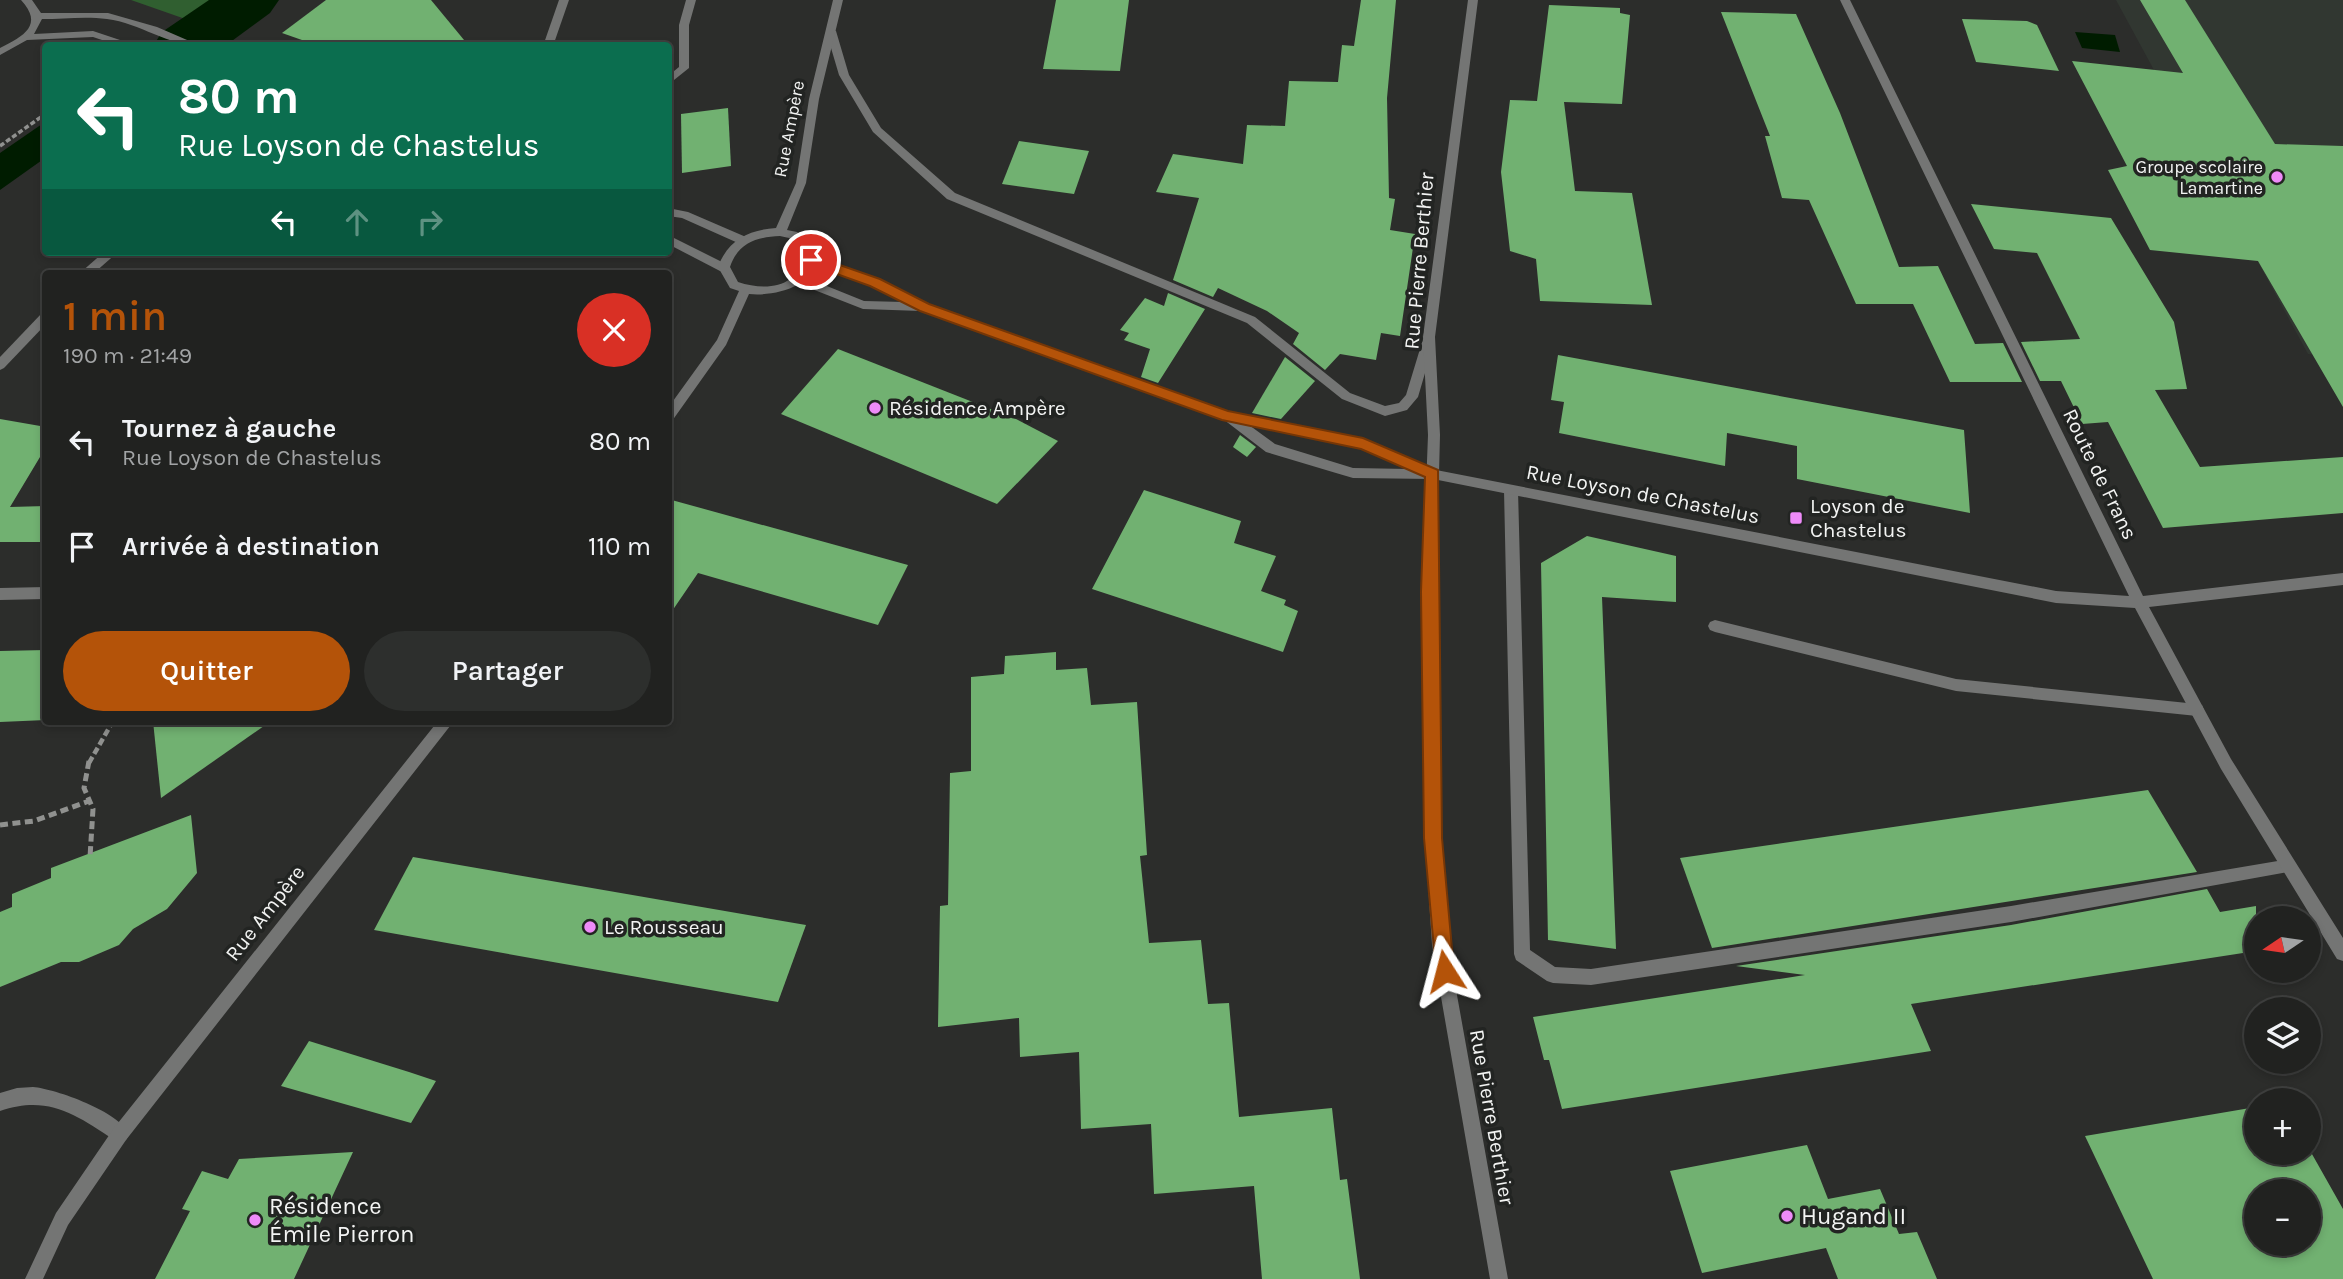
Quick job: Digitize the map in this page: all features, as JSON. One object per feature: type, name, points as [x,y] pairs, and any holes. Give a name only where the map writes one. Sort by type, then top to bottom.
[{"type":"street","points":[[0,52],[26,37],[35,26],[38,16],[35,6],[26,0]]},
{"type":"street","points":[[549,42],[564,0]]},
{"type":"street","points":[[672,78],[684,68],[684,25],[691,0]]},
{"type":"street","name":"Rue Ampère","points":[[780,232],[801,183],[814,99],[838,0]]},
{"type":"street","name":"Rue Pierre Berthier","points":[[1473,0],[1429,337],[1434,435],[1429,592],[1433,824],[1440,945],[1499,1279]]},
{"type":"street","name":"Route de Frans","points":[[1845,0],[2139,602],[2225,764],[2343,953]]},
{"type":"street","points":[[38,16],[108,16],[186,42]]},
{"type":"street","points":[[831,31],[844,75],[877,130],[951,196],[1251,320],[1346,396],[1385,411],[1403,407],[1412,397],[1429,337]]},
{"type":"street","points":[[26,37],[93,34],[120,42]]},
{"type":"street","points":[[672,213],[684,215],[742,240]]},
{"type":"street","points":[[672,241],[724,268],[734,285],[745,290],[773,291],[799,279],[811,260],[810,250],[803,241],[780,232],[754,234],[742,240],[726,257],[724,268]]},
{"type":"street","points":[[90,270],[107,256]]},
{"type":"street","name":"Rue Loyson de Chastelus","points":[[811,260],[875,283],[924,307],[1227,416],[1363,444],[1433,474]]},
{"type":"street","name":"Rue Loyson de Chastelus","points":[[799,279],[863,305],[924,307]]},
{"type":"street","points":[[672,412],[722,342],[745,290]]},
{"type":"street","points":[[0,365],[42,320]]},
{"type":"street","name":"Rue Loyson de Chastelus","points":[[1227,416],[1271,448],[1353,473],[1433,474],[2056,597],[2139,602],[2343,579]]},
{"type":"street","points":[[1511,490],[1522,954],[1553,975],[1591,977],[1676,966],[2011,914],[2289,866]]},
{"type":"street","points":[[0,594],[42,593]]},
{"type":"street","points":[[1715,626],[1956,685],[2197,710]]},
{"type":"street","name":"Rue Ampère","points":[[34,1279],[62,1219],[120,1134],[444,725]]},
{"type":"street","points":[[0,1102],[42,1094],[69,1102],[120,1134]]},
{"type":"path","points":[[0,146],[41,117],[42,113]]},
{"type":"path","points":[[90,858],[93,809],[85,788],[89,762],[110,725]]},
{"type":"path","points":[[0,825],[34,821],[89,801]]},
{"type":"shaded area","points":[[222,0],[272,0],[224,33],[191,21]]},
{"type":"shaded area","name":"Groupe scolaire Lamartine","points":[[2116,0],[2343,0],[2343,357],[2308,354]]},
{"type":"shaded area","points":[[2075,32],[2115,35],[2120,52],[2082,48]]},
{"type":"shaded area","points":[[42,124],[42,160],[0,190],[0,153]]},
{"type":"green space","points":[[131,0],[221,0],[191,21]]},
{"type":"building","points":[[326,0],[431,0],[466,42],[308,42],[282,33]]},
{"type":"building","points":[[1056,0],[1129,0],[1120,71],[1043,69]]},
{"type":"building","points":[[1361,0],[1396,0],[1387,98],[1389,198],[1395,199],[1390,230],[1415,234],[1400,336],[1381,333],[1376,360],[1340,354],[1325,370],[1293,344],[1299,333],[1267,311],[1218,288],[1213,297],[1173,280],[1199,198],[1156,192],[1173,154],[1243,164],[1247,125],[1285,126],[1289,81],[1338,82],[1342,45],[1354,46]]},
{"type":"building","name":"Groupe scolaire Lamartine","points":[[2140,0],[2185,0],[2275,144],[2343,146],[2343,407],[2258,261],[2150,250],[2108,170],[2127,166],[2072,61],[2183,73]]},
{"type":"building","points":[[1549,5],[1620,8],[1620,13],[1630,15],[1622,104],[1564,102],[1575,191],[1632,193],[1652,305],[1540,301],[1536,259],[1510,251],[1501,172],[1510,100],[1537,101]]},
{"type":"building","points":[[1721,12],[1796,14],[1840,113],[1899,267],[1938,266],[1975,344],[2003,343],[2022,382],[1950,382],[1913,304],[1856,304],[1809,200],[1782,198],[1765,136],[1770,136]]},
{"type":"building","points":[[1962,19],[2027,21],[2037,25],[2059,71],[1976,62]]},
{"type":"building","points":[[728,108],[731,166],[682,173],[681,114]]},
{"type":"building","points":[[1019,141],[1089,151],[1074,194],[1002,184]]},
{"type":"building","points":[[1971,204],[2111,218],[2174,322],[2187,389],[2155,390],[2200,467],[2343,457],[2343,513],[2163,528],[2108,422],[2082,424],[2061,381],[2040,381],[2021,342],[2080,339],[2037,253],[1994,249]]},
{"type":"building","points":[[1168,293],[1205,309],[1158,383],[1141,377],[1150,349],[1124,340],[1129,333],[1120,330],[1145,298],[1164,306]]},
{"type":"building","points":[[838,349],[1016,419],[1058,441],[997,504],[781,414]]},
{"type":"building","points":[[1558,355],[1964,430],[1970,513],[1797,479],[1797,446],[1727,433],[1725,466],[1559,433],[1564,402],[1551,400]]},
{"type":"building","points":[[1285,357],[1315,381],[1281,419],[1252,413]]},
{"type":"building","points":[[0,419],[42,426],[42,454],[10,507],[42,506],[42,542],[0,542]]},
{"type":"building","points":[[1240,435],[1256,447],[1247,457],[1233,447]]},
{"type":"building","points":[[1144,490],[1241,521],[1234,543],[1276,556],[1261,591],[1286,600],[1284,605],[1298,611],[1283,652],[1092,589]]},
{"type":"building","points":[[672,500],[908,565],[878,625],[698,573],[672,611]]},
{"type":"building","points":[[1587,536],[1676,556],[1676,602],[1602,597],[1616,949],[1548,940],[1541,563]]},
{"type":"building","points":[[42,650],[42,720],[0,722],[0,651]]},
{"type":"building","points":[[1056,652],[1056,670],[1087,668],[1091,705],[1137,702],[1147,855],[1140,856],[1149,943],[1201,940],[1208,1004],[1229,1003],[1239,1117],[1332,1108],[1340,1180],[1347,1179],[1360,1279],[1262,1279],[1254,1186],[1154,1194],[1151,1124],[1081,1129],[1079,1052],[1020,1057],[1019,1018],[938,1027],[940,906],[948,905],[950,773],[971,771],[971,677],[1004,674],[1005,656]]},
{"type":"building","points":[[153,725],[265,725],[161,798]]},
{"type":"building","points":[[2148,790],[2197,872],[1712,948],[1680,858]]},
{"type":"building","points":[[191,815],[197,873],[167,909],[133,929],[119,945],[79,962],[61,962],[0,987],[0,912],[12,907],[12,894],[51,878],[51,868]]},
{"type":"building","name":"Le Rousseau","points":[[413,857],[806,925],[778,1002],[374,930]]},
{"type":"building","points":[[2207,889],[2220,912],[2244,908],[2244,953],[1911,1004],[1931,1051],[1562,1109],[1549,1060],[1544,1060],[1533,1017],[1805,975],[1736,966],[2011,925]]},
{"type":"building","points":[[309,1041],[436,1081],[411,1123],[281,1086]]},
{"type":"building","points":[[2244,1109],[2244,1165],[2318,1165],[2343,1209],[2343,1279],[2153,1279],[2085,1136]]},
{"type":"building","name":"Hugand II","points":[[1807,1145],[1828,1199],[1880,1189],[1899,1234],[1917,1232],[1937,1279],[1838,1279],[1826,1248],[1702,1273],[1670,1171]]},
{"type":"building","name":"Résidence Émile Pierron","points":[[353,1152],[294,1279],[155,1279],[190,1211],[182,1209],[202,1171],[228,1179],[239,1159]]},
{"type":"waterway","points":[[190,42],[249,0]]},
{"type":"place","name":"Groupe scolaire Lamartine","points":[[2277,177]]},
{"type":"place","name":"Résidence Ampère","points":[[875,408]]},
{"type":"place","name":"Loyson de Chastelus","points":[[1796,518]]},
{"type":"place","name":"Le Rousseau","points":[[590,927]]},
{"type":"place","name":"Hugand II","points":[[1787,1216]]},
{"type":"place","name":"Résidence Émile Pierron","points":[[255,1220]]},
{"type":"route","points":[[811,260],[875,283],[924,307],[1227,416],[1363,444],[1433,474],[1429,592],[1433,838],[1440,945],[1445,971]]}]
